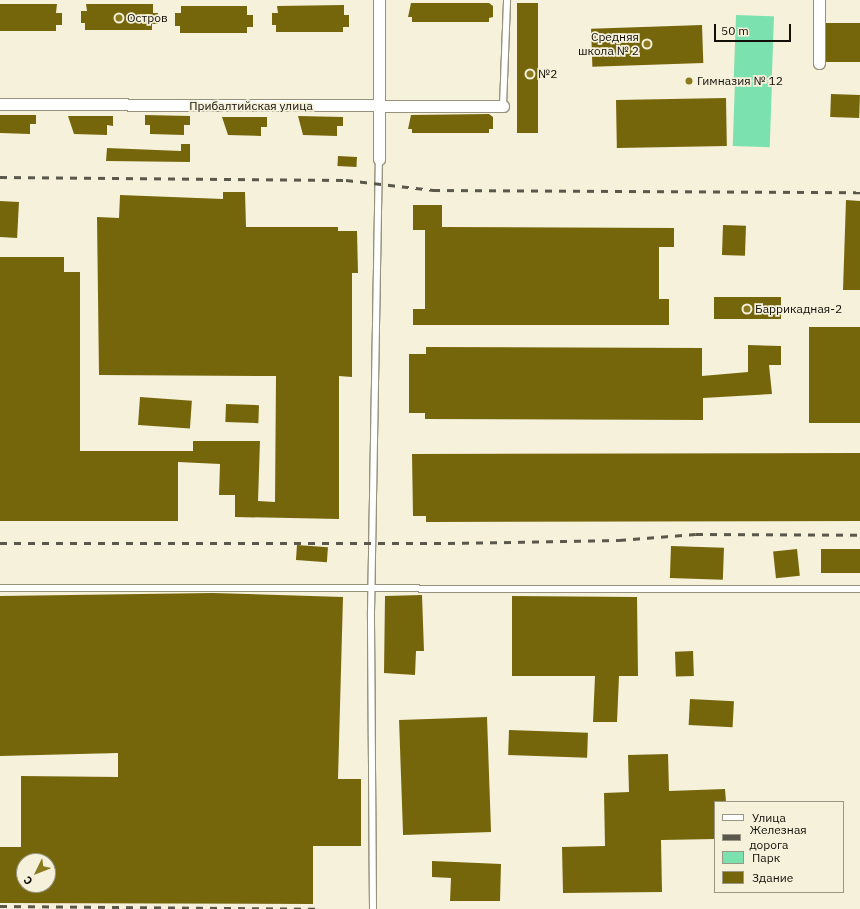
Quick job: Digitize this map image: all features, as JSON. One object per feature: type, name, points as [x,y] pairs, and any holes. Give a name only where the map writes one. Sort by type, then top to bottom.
[{"type":"street","points":[[379,0],[379,159]]},
{"type":"street","points":[[819,0],[819,63]]},
{"type":"street","name":"Прибалтийская улица","points":[[0,104],[503,106]]},
{"type":"lane","points":[[503,106],[507,0]]},
{"type":"lane","points":[[373,909],[371,589],[379,159]]},
{"type":"lane","points":[[0,588],[860,588]]},
{"type":"green space","points":[[736,15],[774,16],[772,81],[734,80]]},
{"type":"green space","points":[[735,81],[772,82],[770,147],[733,146]]},
{"type":"building","points":[[411,3],[489,3],[493,6],[493,17],[489,18],[489,22],[412,22],[412,17],[408,17]]},
{"type":"building","points":[[517,3],[538,3],[538,133],[517,133]]},
{"type":"building","points":[[0,4],[57,4],[56,13],[62,13],[62,25],[56,25],[56,31],[0,31]]},
{"type":"building","points":[[86,4],[153,4],[153,13],[158,13],[158,24],[152,24],[152,30],[85,30],[85,23],[81,23],[81,11],[87,11]]},
{"type":"building","points":[[344,5],[344,15],[349,15],[349,27],[343,27],[343,32],[276,32],[276,25],[272,25],[272,13],[278,13],[277,6]]},
{"type":"building","points":[[181,6],[247,6],[247,15],[253,15],[253,27],[247,27],[247,33],[180,33],[180,26],[175,26],[175,13],[181,13]]},
{"type":"building","points":[[826,23],[860,23],[860,62],[826,62]]},
{"type":"building","name":"Средняя школа № 2","points":[[702,25],[703,63],[592,67],[591,29]]},
{"type":"building","points":[[831,94],[860,95],[859,118],[830,117]]},
{"type":"building","points":[[726,98],[727,146],[617,148],[616,100]]},
{"type":"building","points":[[489,114],[493,117],[493,129],[489,129],[489,133],[412,133],[412,129],[408,129],[411,115]]},
{"type":"building","points":[[0,115],[36,115],[36,124],[30,124],[30,134],[0,133]]},
{"type":"building","points":[[145,115],[190,116],[190,125],[184,125],[184,135],[150,134],[150,125],[145,125]]},
{"type":"building","points":[[68,116],[113,116],[113,126],[107,125],[107,135],[74,134]]},
{"type":"building","points":[[298,116],[343,117],[343,126],[337,126],[337,136],[303,135]]},
{"type":"building","points":[[222,117],[267,117],[267,127],[261,127],[261,136],[228,135]]},
{"type":"building","points":[[181,144],[190,144],[190,162],[106,161],[107,148],[181,151]]},
{"type":"building","points":[[338,156],[357,157],[356,167],[337,166]]},
{"type":"building","points":[[223,192],[245,192],[246,227],[338,227],[338,231],[357,231],[358,273],[352,273],[352,377],[339,376],[339,519],[235,517],[235,495],[219,495],[220,464],[178,462],[178,521],[0,521],[0,257],[64,257],[64,272],[80,272],[80,451],[193,451],[193,441],[260,441],[258,501],[275,502],[276,376],[99,375],[97,217],[119,218],[120,195],[223,199]]},
{"type":"building","points":[[846,200],[860,201],[860,290],[843,290]]},
{"type":"building","points":[[0,201],[19,202],[17,238],[0,237]]},
{"type":"building","points":[[413,205],[442,205],[442,227],[674,228],[674,247],[659,247],[659,299],[669,299],[669,325],[413,325],[413,309],[425,309],[425,230],[413,230]]},
{"type":"building","points":[[723,225],[746,226],[745,256],[722,255]]},
{"type":"building","name":"Баррикадная-2","points":[[714,297],[781,297],[781,319],[714,319]]},
{"type":"building","points":[[809,327],[860,327],[860,423],[809,423]]},
{"type":"building","points":[[748,345],[781,346],[781,365],[769,365],[772,394],[703,398],[703,420],[425,419],[425,413],[409,413],[409,354],[426,354],[426,347],[702,348],[702,376],[748,372]]},
{"type":"building","points":[[140,397],[192,401],[190,429],[138,425]]},
{"type":"building","points":[[226,404],[259,405],[258,423],[225,422]]},
{"type":"building","points":[[860,453],[860,521],[426,522],[426,516],[413,516],[412,454]]},
{"type":"building","points":[[297,545],[328,547],[327,562],[296,560]]},
{"type":"building","points":[[671,546],[724,548],[723,580],[670,578]]},
{"type":"building","points":[[797,549],[800,576],[776,578],[773,552]]},
{"type":"building","points":[[821,549],[860,549],[860,573],[821,573]]},
{"type":"building","points":[[213,593],[343,597],[338,779],[361,779],[361,846],[313,846],[313,904],[0,903],[0,847],[21,847],[21,776],[118,777],[118,753],[0,756],[0,596]]},
{"type":"building","points":[[422,595],[424,651],[416,651],[415,675],[384,673],[385,596]]},
{"type":"building","points":[[512,596],[637,597],[638,676],[619,676],[617,722],[593,722],[595,676],[512,676]]},
{"type":"building","points":[[693,651],[694,676],[676,677],[675,652]]},
{"type":"building","points":[[690,699],[734,701],[733,727],[689,725]]},
{"type":"building","points":[[487,717],[491,832],[403,835],[399,720]]},
{"type":"building","points":[[509,730],[588,733],[587,758],[508,755]]},
{"type":"building","points":[[668,754],[669,791],[725,789],[726,801],[714,801],[714,839],[661,840],[662,892],[563,893],[562,847],[605,846],[604,793],[629,792],[628,755]]},
{"type":"building","points":[[432,861],[501,864],[500,901],[450,901],[451,878],[432,877]]},
{"type":"railway","points":[[0,177],[346,180],[433,190],[860,192]]},
{"type":"railway","points":[[0,543],[448,543],[619,540],[696,534],[860,535]]},
{"type":"railway","points":[[0,906],[320,909]]},
{"type":"place","name":"Остров","points":[[119,18]]},
{"type":"place","name":"Средняя школа № 2","points":[[647,44]]},
{"type":"place","name":"№2","points":[[530,74]]},
{"type":"place","name":"Гимназия № 12","points":[[689,81]]},
{"type":"place","name":"Баррикадная-2","points":[[747,309]]}]
